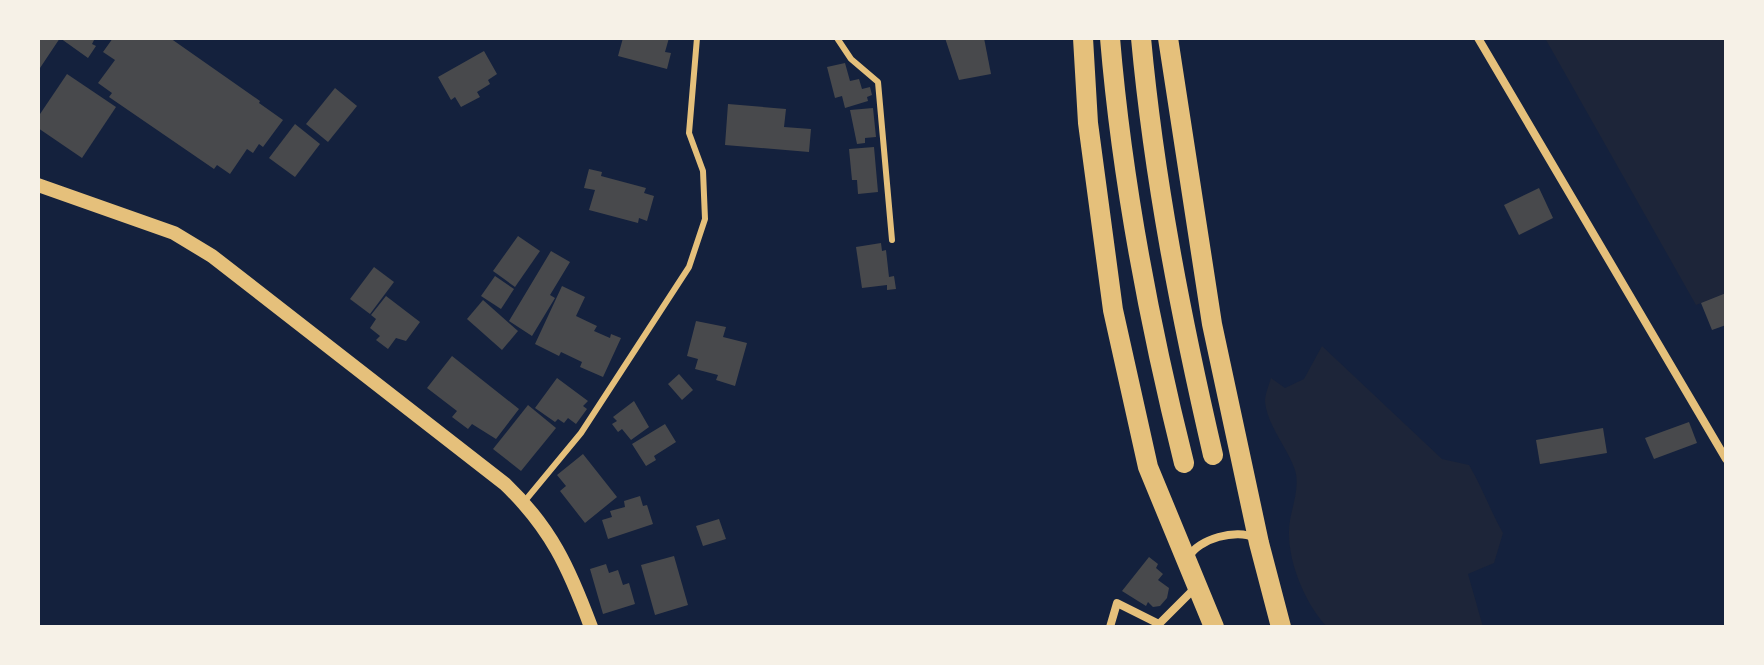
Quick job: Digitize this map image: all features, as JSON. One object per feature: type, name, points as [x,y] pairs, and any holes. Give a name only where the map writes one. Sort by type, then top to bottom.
[{"type":"main road","points":[[1083,38],[1088,123],[1113,310],[1148,467],[1214,627]]},
{"type":"main road","points":[[1110,38],[1116,113],[1151,326],[1184,463]]},
{"type":"main road","points":[[1141,38],[1159,192],[1181,316],[1213,455]]},
{"type":"main road","points":[[1168,38],[1212,324],[1259,543],[1281,627]]},
{"type":"street","points":[[1478,38],[1726,459]]},
{"type":"street","points":[[38,185],[174,233],[212,256],[505,484],[524,502],[560,552],[591,627]]},
{"type":"street","points":[[1188,561],[1191,552],[1201,543],[1240,534],[1251,535],[1259,543]]},
{"type":"street","points":[[1110,627],[1117,603],[1159,624],[1197,585]]},
{"type":"lane","points":[[524,502],[581,433],[689,267],[705,219],[703,171],[689,133],[697,38]]},
{"type":"lane","points":[[837,38],[851,59],[878,82],[892,240]]},
{"type":"shaded area","points":[[1545,38],[1726,38],[1726,293],[1696,305]]},
{"type":"shaded area","points":[[1322,346],[1442,459],[1469,465],[1503,533],[1494,563],[1468,574],[1483,627],[1327,627],[1312,607],[1295,570],[1289,543],[1297,485],[1295,470],[1270,420],[1265,402],[1271,378],[1285,388],[1304,379]]},
{"type":"building","points":[[38,38],[60,38],[38,71]]},
{"type":"building","points":[[60,38],[95,38],[92,44],[96,46],[88,58]]},
{"type":"building","points":[[113,38],[170,38],[283,120],[263,147],[259,144],[253,153],[247,149],[230,174],[217,165],[214,169],[109,97],[112,93],[98,83],[115,60],[103,52]]},
{"type":"building","points":[[623,38],[669,38],[665,52],[671,53],[667,69],[618,56]]},
{"type":"building","points":[[945,38],[984,38],[991,74],[959,80]]},
{"type":"building","points":[[484,51],[497,74],[488,80],[490,84],[477,92],[480,97],[461,107],[455,97],[451,100],[438,77]]},
{"type":"building","points":[[845,63],[850,81],[859,79],[862,89],[870,87],[872,95],[867,97],[868,101],[845,108],[842,96],[835,98],[827,67]]},
{"type":"building","points":[[67,74],[116,107],[82,158],[38,128],[38,117]]},
{"type":"building","points":[[335,88],[357,106],[328,142],[306,124]]},
{"type":"building","points":[[728,104],[786,109],[784,127],[811,129],[809,152],[725,145]]},
{"type":"building","points":[[873,108],[876,137],[865,138],[865,143],[857,144],[850,110]]},
{"type":"building","points":[[295,124],[320,144],[295,177],[269,158]]},
{"type":"building","points":[[874,147],[878,192],[858,194],[857,180],[852,180],[849,149]]},
{"type":"building","points":[[589,169],[602,172],[601,176],[646,188],[644,193],[654,196],[647,221],[639,218],[638,223],[589,210],[595,190],[584,188]]},
{"type":"building","points":[[1539,188],[1553,218],[1519,235],[1504,205]]},
{"type":"building","points":[[518,236],[540,251],[515,287],[493,271]]},
{"type":"building","points":[[881,243],[882,251],[886,250],[889,277],[894,276],[896,289],[887,290],[887,285],[862,288],[856,247]]},
{"type":"building","points":[[551,251],[570,262],[550,295],[555,298],[532,336],[509,321]]},
{"type":"building","points":[[374,267],[394,282],[370,314],[350,299]]},
{"type":"building","points":[[495,276],[514,289],[501,309],[481,296]]},
{"type":"building","points":[[562,286],[585,297],[576,316],[597,326],[594,331],[610,338],[611,334],[621,338],[603,377],[580,367],[582,362],[561,352],[559,356],[535,344]]},
{"type":"building","points":[[1726,293],[1726,325],[1712,330],[1701,303]]},
{"type":"building","points":[[386,296],[420,322],[406,341],[396,338],[388,349],[376,340],[380,336],[370,328],[376,319],[371,315]]},
{"type":"building","points":[[483,300],[518,331],[502,350],[467,319]]},
{"type":"building","points":[[696,321],[726,327],[723,337],[747,343],[735,386],[716,380],[718,375],[695,369],[698,359],[687,356]]},
{"type":"building","points":[[452,356],[519,409],[496,439],[472,424],[468,429],[452,417],[457,411],[427,388]]},
{"type":"building","points":[[679,374],[693,390],[682,400],[668,384]]},
{"type":"building","points":[[557,378],[588,401],[583,406],[587,409],[576,424],[568,418],[564,423],[558,419],[555,422],[535,408]]},
{"type":"building","points":[[634,401],[649,427],[631,440],[622,429],[618,432],[612,424],[617,421],[613,417]]},
{"type":"building","points":[[528,405],[556,428],[521,471],[493,449]]},
{"type":"building","points":[[1689,422],[1697,443],[1654,459],[1645,438]]},
{"type":"building","points":[[665,424],[676,442],[654,456],[656,460],[646,466],[632,444]]},
{"type":"building","points":[[1603,428],[1607,453],[1540,464],[1536,440]]},
{"type":"building","points":[[583,454],[617,497],[585,523],[560,491],[566,486],[557,475]]},
{"type":"building","points":[[640,496],[643,506],[647,505],[653,524],[608,539],[602,520],[612,517],[610,511],[625,507],[624,501]]},
{"type":"building","points":[[719,519],[726,539],[703,546],[696,526]]},
{"type":"building","points":[[674,556],[688,605],[655,615],[641,565]]},
{"type":"building","points":[[1149,557],[1158,564],[1156,568],[1163,574],[1158,580],[1169,588],[1167,598],[1160,606],[1153,607],[1148,602],[1146,606],[1122,591]]},
{"type":"building","points":[[606,564],[609,573],[618,570],[623,585],[629,583],[635,604],[603,614],[590,569]]}]
